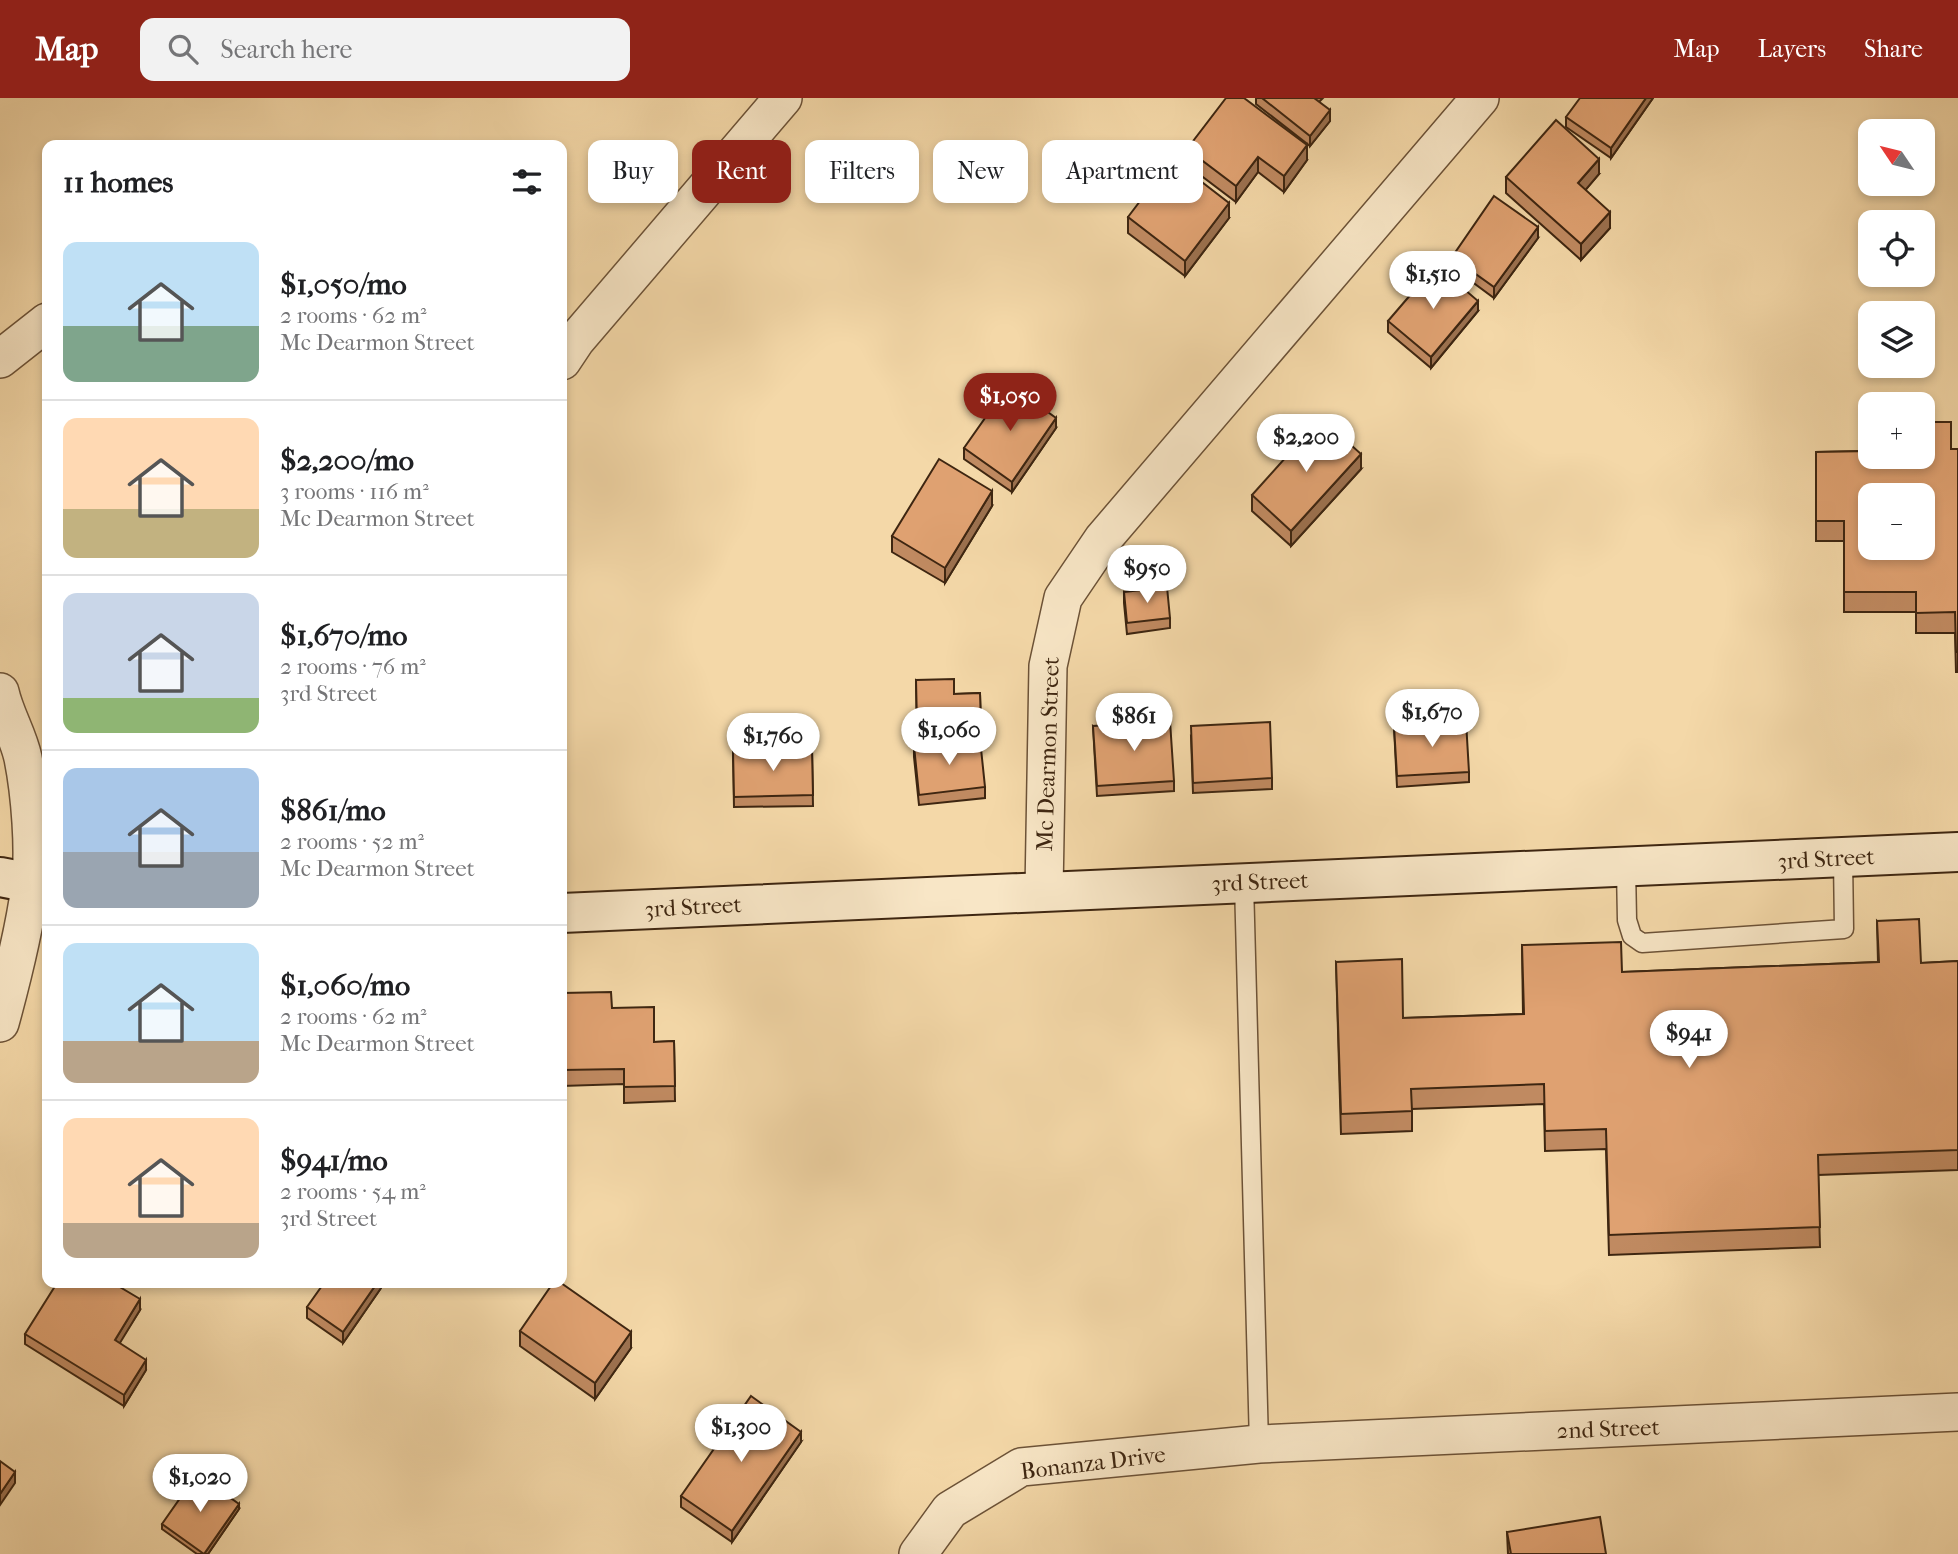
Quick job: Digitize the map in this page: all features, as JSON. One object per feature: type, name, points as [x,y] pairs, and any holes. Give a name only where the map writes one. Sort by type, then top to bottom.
[{"type":"street","points":[[567,354],[783,98]]},
{"type":"street","name":"Mc Dearmon Street","points":[[1044,891],[1048,666],[1063,598],[1103,539],[1480,98]]},
{"type":"street","points":[[0,359],[42,326]]},
{"type":"street","points":[[0,692],[4,710],[22,755],[30,809],[26,883],[13,978],[0,1023]]},
{"type":"street","name":"3rd Street","points":[[567,913],[1958,852]]},
{"type":"street","name":"2nd Street","points":[[1259,1444],[1958,1412]]},
{"type":"street","name":"Bonanza Drive","points":[[918,1554],[950,1510],[1021,1467],[1259,1444]]},
{"type":"lane","points":[[1626,868],[1628,920],[1632,936],[1643,943],[1844,929],[1843,858]]},
{"type":"lane","points":[[1244,883],[1259,1444]]},
{"type":"building","points":[[1226,98],[1244,98],[1307,145],[1284,176],[1258,157],[1236,186],[1203,161],[1203,140],[1194,140]]},
{"type":"building","points":[[1262,98],[1314,98],[1330,110],[1310,136]]},
{"type":"building","points":[[1580,98],[1646,98],[1611,148],[1566,117]]},
{"type":"building","points":[[1556,120],[1599,159],[1578,183],[1610,212],[1581,244],[1506,177]]},
{"type":"building","points":[[1203,183],[1229,203],[1185,261],[1128,217],[1139,203],[1203,203]]},
{"type":"building","points":[[1494,196],[1538,227],[1494,287],[1452,257]]},
{"type":"building","points":[[1436,265],[1478,301],[1431,357],[1388,321]]},
{"type":"building","points":[[1009,384],[1056,418],[1012,482],[964,448]]},
{"type":"building","points":[[1321,418],[1361,454],[1291,531],[1252,495]]},
{"type":"building","points":[[1935,422],[1951,422],[1951,449],[1958,449],[1958,652],[1955,612],[1916,613],[1916,592],[1844,592],[1844,521],[1816,521],[1816,452],[1858,451],[1858,469],[1935,469]]},
{"type":"building","points":[[939,459],[992,491],[945,568],[892,536]]},
{"type":"building","points":[[1167,587],[1170,618],[1127,623],[1124,592]]},
{"type":"building","points":[[954,679],[954,694],[980,693],[981,723],[917,725],[916,680]]},
{"type":"building","points":[[1170,721],[1174,781],[1097,786],[1093,726]]},
{"type":"building","points":[[1466,721],[1469,772],[1397,776],[1394,726]]},
{"type":"building","points":[[1270,722],[1272,778],[1193,783],[1191,726]]},
{"type":"building","points":[[980,739],[985,787],[919,795],[914,746]]},
{"type":"building","points":[[812,749],[813,795],[734,797],[733,750]]},
{"type":"building","points":[[1919,919],[1921,963],[1958,961],[1958,1150],[1818,1155],[1820,1227],[1609,1235],[1606,1129],[1545,1131],[1544,1084],[1411,1089],[1412,1111],[1341,1114],[1336,962],[1402,959],[1403,1018],[1524,1014],[1522,945],[1621,942],[1622,972],[1879,962],[1877,921]]},
{"type":"building","points":[[611,992],[612,1008],[654,1007],[654,1042],[674,1041],[675,1086],[624,1087],[624,1069],[567,1070],[567,993]]},
{"type":"building","points":[[567,1287],[631,1332],[595,1383],[520,1331],[550,1288]]},
{"type":"building","points":[[54,1288],[121,1288],[140,1299],[115,1340],[146,1360],[124,1395],[25,1334]]},
{"type":"building","points":[[320,1288],[374,1288],[343,1332],[307,1307]]},
{"type":"building","points":[[751,1396],[801,1432],[732,1531],[681,1496]]},
{"type":"building","points":[[0,1461],[15,1472],[0,1494]]},
{"type":"building","points":[[197,1474],[239,1504],[204,1554],[162,1524]]},
{"type":"building","points":[[1600,1517],[1606,1554],[1511,1554],[1507,1532]]}]
